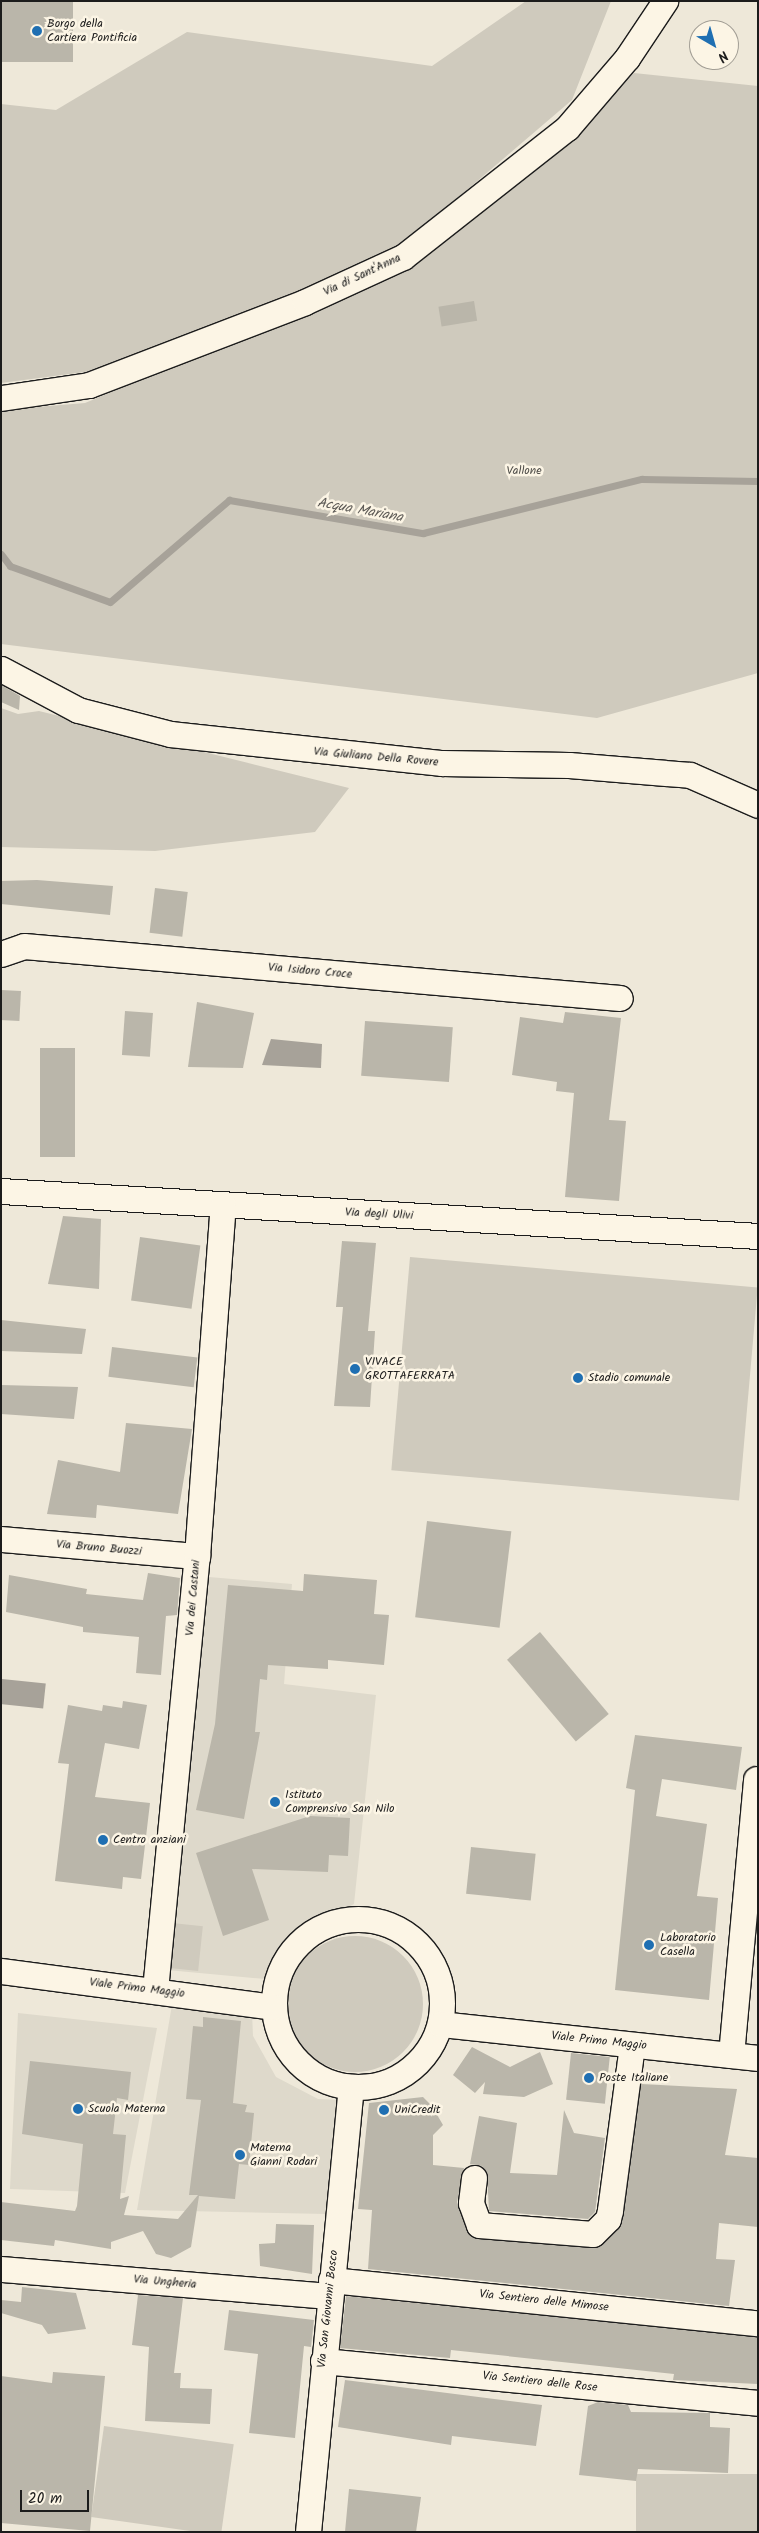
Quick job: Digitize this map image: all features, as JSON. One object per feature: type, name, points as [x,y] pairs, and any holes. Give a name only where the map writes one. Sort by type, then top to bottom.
[{"type":"street","name":"Via di Sant'Anna","points":[[1,398],[89,385],[305,302],[403,257],[568,128],[627,58],[665,1]]},
{"type":"street","name":"Via Giuliano Della Rovere","points":[[1,669],[78,710],[170,734],[442,763],[569,765],[690,775],[758,805]]},
{"type":"street","name":"Via Isidoro Croce","points":[[1,954],[24,946],[620,998]]},
{"type":"street","name":"Via degli Ulivi","points":[[1,1191],[758,1236]]},
{"type":"street","name":"Via dei Castani","points":[[155,1990],[197,1556],[222,1205]]},
{"type":"street","name":"Via Bruno Buozzi","points":[[1,1539],[197,1556]]},
{"type":"street","points":[[731,2055],[756,1779]]},
{"type":"street","points":[[369,1919],[398,1927],[429,1955],[443,1995],[440,2024],[428,2051],[407,2072],[381,2085],[351,2087],[328,2082],[306,2070],[289,2052],[278,2030],[274,2006],[281,1968],[306,1937],[341,1920],[369,1919]]},
{"type":"street","name":"Viale Primo Maggio","points":[[1,1971],[274,2006]]},
{"type":"street","name":"Viale Primo Maggio","points":[[440,2024],[758,2058]]},
{"type":"street","points":[[474,2178],[471,2203],[479,2225],[593,2234],[608,2219],[610,2210],[632,2045]]},
{"type":"street","name":"Via San Giovanni Bosco","points":[[308,2532],[330,2288],[351,2087]]},
{"type":"street","name":"Via Ungheria","points":[[1,2269],[330,2288]]},
{"type":"street","name":"Via Sentiero delle Mimose","points":[[330,2288],[758,2322]]},
{"type":"street","name":"Via Sentiero delle Rose","points":[[323,2361],[758,2403]]},
{"type":"shaded area","points":[[271,1039],[322,1044],[321,1068],[262,1065]]},
{"type":"shaded area","name":"Istituto Comprensivo San Nilo","points":[[209,1577],[292,1584],[284,1684],[376,1695],[354,1904],[303,1929],[280,1952],[265,1979],[167,1970]]},
{"type":"shaded area","points":[[2,1679],[46,1684],[43,1708],[1,1704]]},
{"type":"shaded area","name":"Materna Gianni Rodari","points":[[173,1999],[252,2012],[253,2036],[276,2077],[318,2099],[342,2100],[326,2214],[137,2210]]},
{"type":"shaded area","name":"Scuola Materna","points":[[18,2013],[157,2028],[125,2193],[10,2189]]},
{"type":"green space","points":[[526,1],[611,1],[572,100],[398,249],[224,326],[85,372],[1,383],[1,104],[56,110],[187,32],[432,66]]},
{"type":"green space","name":"Vallone","points":[[634,73],[758,86],[758,673],[597,718],[1,644],[1,410],[85,403],[403,271]]},
{"type":"green space","points":[[1,708],[18,714],[39,711],[349,788],[315,832],[155,851],[1,847]]},
{"type":"green space","name":"Stadio comunale","points":[[410,1257],[758,1287],[739,1501],[391,1470]]},
{"type":"green space","points":[[172,1923],[203,1926],[198,1971],[167,1968]]},
{"type":"green space","points":[[355,1936],[381,1941],[393,1947],[403,1956],[412,1966],[418,1978],[423,2004],[418,2030],[412,2042],[403,2052],[393,2061],[381,2067],[355,2072],[329,2067],[317,2061],[307,2052],[298,2042],[292,2030],[287,2004],[292,1978],[298,1966],[307,1956],[317,1947],[329,1941]]},
{"type":"green space","points":[[104,2426],[234,2444],[221,2532],[197,2532],[91,2517]]},
{"type":"green space","points":[[636,2474],[758,2474],[758,2532],[636,2532]]},
{"type":"building","name":"Borgo della Cartiera Pontificia","points":[[1,1],[73,1],[73,62],[1,62]]},
{"type":"building","points":[[474,301],[477,321],[442,326],[438,307]]},
{"type":"building","points":[[1,685],[20,696],[19,710],[1,702]]},
{"type":"building","points":[[37,880],[113,886],[110,915],[1,904],[1,881]]},
{"type":"building","points":[[155,888],[188,892],[182,937],[150,933]]},
{"type":"building","points":[[1,990],[21,991],[19,1021],[1,1020]]},
{"type":"building","points":[[197,1002],[254,1013],[243,1068],[188,1067]]},
{"type":"building","points":[[125,1011],[153,1013],[150,1057],[122,1055]]},
{"type":"building","points":[[565,1012],[621,1018],[609,1120],[626,1121],[619,1201],[565,1197],[574,1093],[556,1091],[557,1082],[512,1075],[520,1017],[563,1023]]},
{"type":"building","points":[[365,1021],[453,1027],[449,1082],[361,1076]]},
{"type":"building","points":[[40,1048],[75,1048],[75,1157],[40,1157]]},
{"type":"building","points":[[63,1216],[101,1219],[99,1289],[48,1284]]},
{"type":"building","points":[[140,1237],[200,1245],[191,1309],[131,1300]]},
{"type":"building","points":[[342,1241],[376,1243],[368,1331],[375,1331],[370,1407],[334,1406],[343,1307],[336,1307]]},
{"type":"building","points":[[1,1320],[86,1329],[82,1354],[1,1351]]},
{"type":"building","points":[[112,1347],[197,1357],[194,1387],[108,1377]]},
{"type":"building","points":[[1,1385],[78,1387],[74,1419],[1,1414]]},
{"type":"building","points":[[126,1423],[192,1429],[178,1514],[97,1505],[96,1518],[47,1514],[58,1460],[120,1472]]},
{"type":"building","points":[[427,1521],[511,1531],[500,1628],[415,1617]]},
{"type":"building","points":[[148,1573],[180,1578],[177,1615],[166,1616],[161,1675],[136,1673],[139,1637],[83,1632],[83,1627],[6,1612],[9,1575],[87,1589],[86,1594],[143,1600]]},
{"type":"building","points":[[304,1574],[377,1580],[374,1614],[389,1615],[384,1665],[328,1660],[328,1669],[268,1665],[267,1680],[260,1679],[255,1732],[260,1732],[244,1819],[196,1810],[215,1724],[228,1585],[303,1591]]},
{"type":"building","points":[[540,1632],[609,1714],[576,1742],[507,1660]]},
{"type":"building","points":[[123,1701],[147,1705],[139,1749],[105,1743],[95,1797],[150,1803],[141,1879],[123,1877],[122,1889],[55,1881],[69,1764],[58,1763],[68,1705],[102,1711],[103,1705],[122,1708]]},
{"type":"building","points":[[635,1735],[742,1747],[736,1790],[662,1779],[656,1816],[707,1824],[697,1896],[718,1898],[709,2000],[615,1990],[635,1790],[626,1788]]},
{"type":"building","points":[[310,1816],[350,1818],[348,1856],[329,1855],[328,1872],[252,1869],[269,1920],[223,1936],[196,1853]]},
{"type":"building","points":[[471,1847],[536,1854],[531,1901],[466,1894]]},
{"type":"building","points":[[203,2017],[241,2021],[233,2103],[247,2105],[245,2112],[254,2113],[249,2165],[239,2164],[235,2199],[199,2196],[191,2247],[171,2258],[156,2254],[143,2231],[111,2242],[111,2249],[55,2240],[54,2246],[1,2240],[1,2202],[75,2211],[77,2206],[83,2144],[22,2134],[30,2061],[131,2072],[128,2100],[117,2098],[113,2134],[126,2135],[120,2199],[129,2196],[124,2215],[178,2219],[198,2195],[189,2195],[201,2100],[186,2099],[193,2026],[203,2027]]},
{"type":"building","points":[[472,2047],[510,2067],[540,2052],[553,2084],[524,2097],[483,2094],[485,2082],[475,2093],[453,2075]]},
{"type":"building","name":"Poste Italiane","points":[[571,2053],[610,2057],[605,2104],[566,2100]]},
{"type":"building","points":[[641,2084],[737,2089],[725,2155],[758,2158],[758,2227],[719,2223],[716,2259],[735,2260],[729,2306],[368,2269],[372,2210],[358,2209],[369,2103],[423,2097],[432,2106],[443,2125],[433,2135],[433,2165],[464,2168],[457,2202],[471,2237],[592,2248],[603,2244],[622,2222]]},
{"type":"building","points":[[564,2110],[574,2133],[605,2138],[595,2212],[588,2219],[489,2211],[487,2173],[482,2166],[470,2164],[479,2116],[517,2123],[510,2173],[557,2175]]},
{"type":"building","points":[[276,2224],[314,2225],[312,2274],[260,2266],[259,2244],[275,2243]]},
{"type":"building","points":[[22,2287],[76,2293],[86,2329],[48,2334],[42,2325],[1,2313],[1,2300],[21,2302]]},
{"type":"building","points":[[138,2295],[183,2298],[174,2373],[181,2373],[180,2388],[212,2389],[210,2424],[145,2421],[149,2347],[132,2345]]},
{"type":"building","points":[[346,2296],[758,2337],[758,2384],[673,2380],[674,2374],[451,2350],[450,2358],[340,2348]]},
{"type":"building","points":[[229,2310],[314,2320],[311,2347],[304,2346],[295,2438],[249,2433],[258,2354],[224,2350]]},
{"type":"building","points":[[53,2372],[105,2376],[90,2531],[1,2523],[1,2376],[52,2383]]},
{"type":"building","points":[[345,2380],[542,2405],[536,2446],[452,2436],[451,2445],[338,2427]]},
{"type":"building","points":[[598,2402],[628,2405],[631,2412],[710,2413],[710,2427],[730,2428],[728,2473],[638,2469],[636,2481],[579,2475],[588,2406]]},
{"type":"building","points":[[349,2489],[421,2497],[416,2532],[345,2532]]},
{"type":"waterway","name":"Acqua Mariana","points":[[1,554],[10,566],[110,602],[229,500],[423,533],[642,479],[758,481]]},
{"type":"place","name":"Borgo della Cartiera Pontificia","points":[[37,31]]},
{"type":"place","name":"VIVACE GROTTAFERRATA","points":[[355,1369]]},
{"type":"place","name":"Stadio comunale","points":[[578,1378]]},
{"type":"place","name":"Istituto Comprensivo San Nilo","points":[[275,1802]]},
{"type":"place","name":"Centro anziani","points":[[103,1840]]},
{"type":"place","name":"Laboratorio Casella","points":[[649,1945]]},
{"type":"place","name":"Poste Italiane","points":[[589,2078]]},
{"type":"place","name":"Scuola Materna","points":[[78,2109]]},
{"type":"place","name":"UniCredit","points":[[384,2110]]},
{"type":"place","name":"Materna Gianni Rodari","points":[[240,2155]]}]
